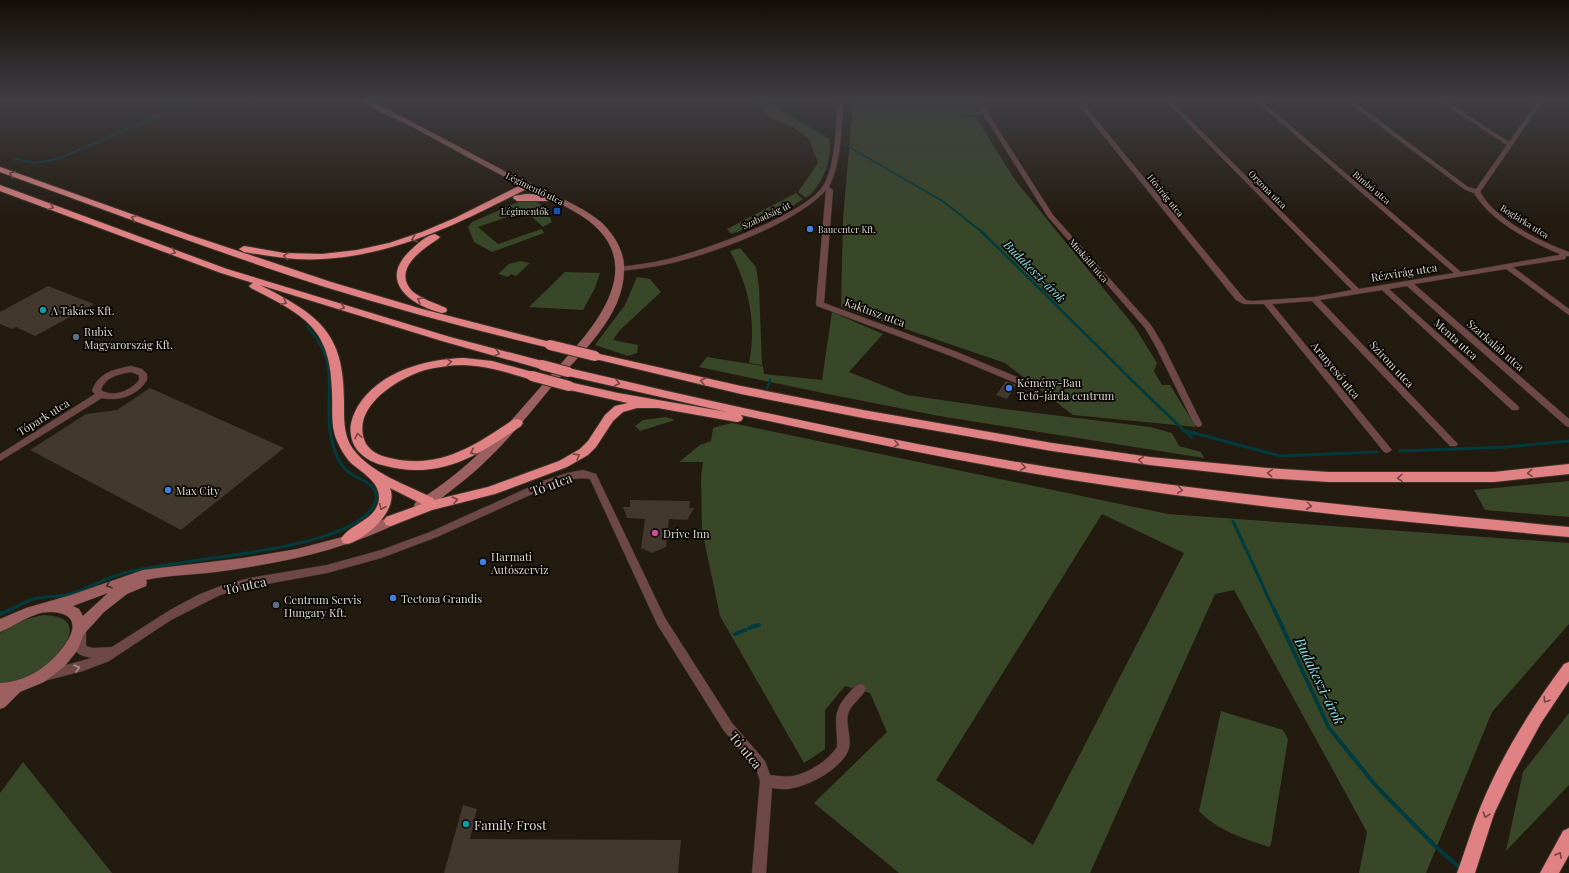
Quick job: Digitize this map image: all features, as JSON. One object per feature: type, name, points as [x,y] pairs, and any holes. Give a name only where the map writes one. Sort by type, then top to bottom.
[{"type":"highway","points":[[0,169],[184,236],[376,300],[595,356],[754,393],[870,416],[1052,447],[1150,461],[1267,473],[1329,477],[1416,477],[1494,476],[1569,470]]},
{"type":"highway","points":[[515,196],[517,185],[516,179]]},
{"type":"highway","points":[[527,185],[515,196],[420,246],[405,262],[400,278],[402,286],[409,294],[426,304],[536,341]]},
{"type":"highway","points":[[0,188],[224,271],[446,340],[734,414]]},
{"type":"highway","points":[[184,236],[282,256],[308,258],[343,256],[382,248],[416,238],[515,196],[536,189]]},
{"type":"highway","points":[[515,196],[554,198]]},
{"type":"highway","points":[[224,271],[292,306],[314,322],[322,330],[332,346],[335,358],[338,388],[338,420],[341,437],[346,449],[372,474],[386,491],[384,503],[378,515],[371,523],[348,539]]},
{"type":"highway","points":[[517,423],[487,444],[463,456],[449,462],[421,466],[399,466],[374,457],[367,452],[358,441],[357,426],[360,413],[376,393],[394,380],[422,368],[444,363],[480,363],[570,386],[658,404],[747,416],[1026,468],[1119,482],[1383,514],[1569,532]]},
{"type":"highway","points":[[391,521],[430,506],[490,491],[563,464],[579,455],[592,444],[609,418],[619,409],[637,404],[658,404]]},
{"type":"highway","points":[[372,474],[428,501]]},
{"type":"highway","points":[[1468,868],[1488,808],[1507,766],[1532,722],[1569,669]]},
{"type":"highway","points":[[1549,873],[1569,837]]},
{"type":"main road","name":"Légimentő utca","points":[[188,570],[285,556],[348,539],[391,521],[428,501],[452,485],[479,462],[517,423],[592,332],[608,310],[613,298],[620,270],[615,245],[608,235],[588,217],[441,140]]},
{"type":"main road","points":[[1,625],[25,613],[72,600],[129,579],[154,573],[188,570]]},
{"type":"main road","points":[[0,690],[16,687],[39,677],[59,662],[67,654],[78,637],[80,630],[101,605],[120,591],[135,584],[188,570]]},
{"type":"main road","points":[[46,608],[54,607],[69,610],[78,618],[80,630]]},
{"type":"main road","points":[[0,702],[16,687]]},
{"type":"street","name":"Szabadság út","points":[[620,270],[656,264],[689,256],[783,219],[808,203],[825,187],[830,175],[836,140]]},
{"type":"street","name":"Muskátli utca","points":[[1002,140],[1050,216],[1148,327],[1159,344],[1198,424]]},
{"type":"street","name":"Hóvirág utca","points":[[1109,140],[1239,298],[1244,302]]},
{"type":"street","name":"Orgona utca","points":[[1207,140],[1357,291]]},
{"type":"street","name":"Bimbó utca","points":[[1303,140],[1459,274]]},
{"type":"street","name":"Boglárka utca","points":[[1401,140],[1466,188],[1477,192],[1479,199],[1491,211],[1514,227],[1553,249],[1566,254]]},
{"type":"street","points":[[1502,140],[1510,145]]},
{"type":"street","points":[[1477,192],[1514,140]]},
{"type":"street","name":"Kaktusz utca","points":[[825,187],[830,190],[820,304],[954,354],[1033,387]]},
{"type":"street","name":"Rézvirág utca","points":[[1244,302],[1267,303],[1314,299],[1562,257],[1566,254]]},
{"type":"street","points":[[1508,266],[1569,313]]},
{"type":"street","name":"Szarkaláb utca","points":[[1408,283],[1569,424]]},
{"type":"street","name":"Menta utca","points":[[1383,287],[1515,408]]},
{"type":"street","name":"Szirom utca","points":[[1314,299],[1453,444]]},
{"type":"street","name":"Aranyeső utca","points":[[1267,303],[1387,450]]},
{"type":"street","points":[[131,369],[139,371],[143,374],[142,381],[139,385],[135,389],[123,395],[110,397],[100,395],[96,391],[97,386],[102,380],[111,374],[131,369]]},
{"type":"street","name":"Tópark utca","points":[[0,458],[100,395]]},
{"type":"street","name":"Tó utca","points":[[39,677],[93,663],[172,614],[223,589],[309,573],[379,555],[436,534],[546,484],[571,475],[587,474],[594,476],[661,621],[728,727],[761,765],[766,781],[759,873]]},
{"type":"street","name":"Tó utca","points":[[80,630],[80,647],[84,652],[101,653],[119,648]]},
{"type":"street","points":[[766,781],[784,783],[802,780],[825,767],[840,754],[844,743],[841,716],[848,702],[860,689]]},
{"type":"green space","points":[[809,140],[829,140],[830,147],[828,163],[825,172],[817,187],[806,198],[798,192],[818,163]]},
{"type":"green space","points":[[850,140],[990,140],[1015,180],[1134,326],[1157,363],[1154,371],[1162,385],[1170,385],[1196,427],[1073,415],[1005,363],[841,307],[843,219]]},
{"type":"green space","points":[[796,193],[803,199],[784,212],[771,212],[761,216],[759,224],[731,234],[727,229]]},
{"type":"green space","points":[[526,200],[536,202],[543,206],[552,222],[543,227],[532,217],[519,216],[516,214],[478,227],[498,244],[542,229],[544,233],[492,252],[474,242],[468,227],[472,222]]},
{"type":"green space","points":[[740,248],[756,267],[759,287],[762,365],[749,363],[752,334],[750,306],[742,278],[730,251]]},
{"type":"green space","points":[[520,261],[530,263],[516,276],[511,274],[508,277],[498,274],[509,264]]},
{"type":"green space","points":[[565,272],[600,273],[595,288],[583,310],[529,307]]},
{"type":"green space","points":[[637,277],[650,279],[661,292],[620,330],[613,340],[638,345],[637,353],[628,356],[595,345],[625,305]]},
{"type":"green space","points":[[832,312],[883,334],[849,372],[907,395],[1004,409],[1150,427],[1172,433],[1179,446],[1201,452],[1204,458],[939,416],[699,367],[707,357],[763,366],[764,374],[822,380]]},
{"type":"green space","points":[[666,417],[675,420],[640,431],[635,426],[643,420]]},
{"type":"green space","points":[[732,423],[1168,514],[1569,543],[1569,624],[1492,712],[1426,873],[1359,873],[1367,832],[1234,590],[1215,594],[1090,873],[899,873],[814,803],[887,732],[870,693],[845,686],[825,710],[825,749],[804,763],[720,616],[702,530],[701,477],[703,462],[679,462],[700,445],[711,441],[713,428]],"holes":[[[1102,514],[1184,553],[1033,845],[936,780]]]},
{"type":"green space","points":[[1569,481],[1569,517],[1485,510],[1474,490]]},
{"type":"green space","points":[[44,615],[59,617],[67,622],[70,630],[63,647],[56,656],[34,674],[15,681],[0,683],[0,633],[20,621]]},
{"type":"green space","points":[[1221,711],[1283,730],[1288,739],[1271,844],[1269,847],[1240,837],[1223,829],[1206,818],[1199,811]]},
{"type":"green space","points":[[1569,713],[1569,785],[1506,851],[1523,772]]},
{"type":"green space","points":[[23,762],[112,873],[0,873],[0,793]]},
{"type":"building","name":"A Takács Kft.","points":[[48,286],[94,304],[35,336],[16,327],[12,329],[0,324],[0,312]]},
{"type":"building","name":"Kémény-Bau Tető-járda centrum","points":[[1006,381],[1016,385],[1007,399],[996,395]]},
{"type":"building","name":"Max City","points":[[150,388],[284,448],[181,530],[30,450],[86,414],[117,410]]},
{"type":"building","name":"Drive Inn","points":[[630,500],[690,501],[689,508],[694,508],[687,520],[669,519],[666,547],[652,553],[641,548],[645,519],[627,518],[623,507],[630,507]]},
{"type":"building","name":"Family Frost","points":[[463,805],[477,809],[470,839],[681,840],[678,873],[444,873]]},
{"type":"waterway","points":[[14,160],[17,159],[34,163],[58,159],[102,140]]},
{"type":"waterway","name":"Budakeszi-árok","points":[[844,144],[944,202],[982,232]]},
{"type":"waterway","name":"Budakeszi-árok","points":[[981,231],[1152,400]]},
{"type":"waterway","points":[[12,609],[31,600],[70,594],[112,577],[133,571],[309,541],[339,531],[362,519],[375,503],[375,491],[372,486],[346,470],[336,455],[329,427],[329,378],[327,360],[320,344],[307,326]]},
{"type":"waterway","points":[[767,388],[770,380]]},
{"type":"waterway","name":"Budakeszi-árok","points":[[1151,399],[1184,430]]},
{"type":"waterway","points":[[1184,430],[1280,456],[1377,452]]},
{"type":"waterway","name":"Budakeszi-árok","points":[[1184,430],[1192,438]]},
{"type":"waterway","points":[[1400,451],[1506,447],[1569,441]]},
{"type":"waterway","name":"Budakeszi-árok","points":[[1233,521],[1274,610]]},
{"type":"waterway","points":[[0,614],[12,609]]},
{"type":"waterway","name":"Budakeszi-árok","points":[[1274,609],[1329,728],[1377,787],[1436,847],[1466,873]]},
{"type":"waterway","points":[[749,628],[759,625]]},
{"type":"waterway","points":[[735,634],[745,630]]},
{"type":"place","name":"Légimentők","points":[[557,211]]},
{"type":"place","name":"Baucenter Kft.","points":[[810,229]]},
{"type":"place","name":"A Takács Kft.","points":[[43,310]]},
{"type":"place","name":"Rubix Magyarország Kft.","points":[[76,337]]},
{"type":"place","name":"Kémény-Bau Tető-járda centrum","points":[[1009,388]]},
{"type":"place","name":"Max City","points":[[168,490]]},
{"type":"place","name":"Drive Inn","points":[[655,533]]},
{"type":"place","name":"Harmati Autószerviz","points":[[483,562]]},
{"type":"place","name":"Tectona Grandis","points":[[393,598]]},
{"type":"place","name":"Centrum Servis Hungary Kft.","points":[[276,605]]},
{"type":"place","name":"Family Frost","points":[[466,824]]}]
